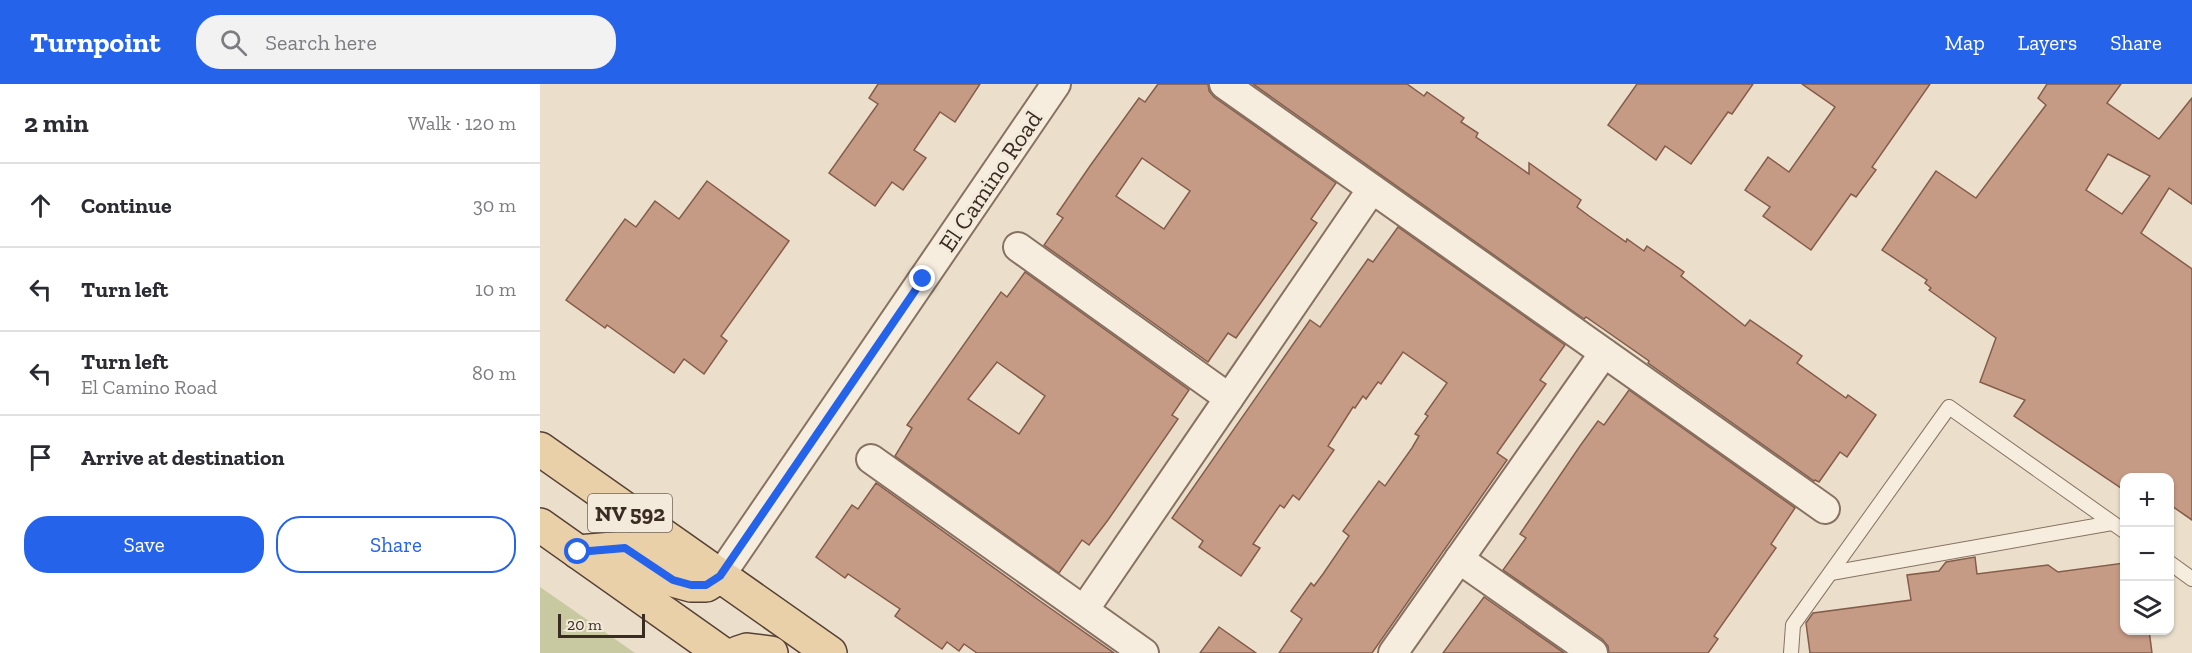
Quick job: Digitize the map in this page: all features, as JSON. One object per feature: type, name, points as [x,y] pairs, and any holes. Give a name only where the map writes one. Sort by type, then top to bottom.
[{"type":"main road","name":"NV 592","points":[[540,449],[830,653]]},
{"type":"main road","name":"NV 592","points":[[540,525],[721,653]]},
{"type":"main road","points":[[578,552],[625,548],[673,580],[691,585],[706,585],[720,576]]},
{"type":"main road","points":[[738,653],[747,650],[771,653]]},
{"type":"street","name":"El Camino Road","points":[[720,576],[1056,84]]},
{"type":"street","points":[[1224,84],[1825,509]]},
{"type":"street","points":[[1084,610],[1372,189]]},
{"type":"street","points":[[1017,247],[1229,398]]},
{"type":"street","points":[[1393,653],[1604,353]]},
{"type":"street","points":[[872,459],[1144,653]]},
{"type":"street","points":[[1459,559],[1593,653]]},
{"type":"lane","points":[[1791,653],[1793,625],[1949,407],[2120,528]]},
{"type":"lane","points":[[1830,573],[2112,523]]},
{"type":"lane","points":[[2174,566],[2192,579]]},
{"type":"green space","points":[[540,587],[635,653],[540,653]]},
{"type":"building","points":[[878,84],[980,84],[955,122],[940,112],[914,150],[926,158],[903,190],[892,182],[875,206],[829,173],[878,104],[869,98]]},
{"type":"building","points":[[1158,84],[1208,84],[1209,91],[1214,97],[1336,183],[1311,219],[1317,223],[1236,338],[1228,333],[1208,362],[1044,245],[1063,218],[1057,214],[1090,166],[1139,98],[1145,102]],"holes":[[[1142,158],[1190,191],[1164,229],[1116,196]]]},
{"type":"building","points":[[1253,84],[1407,84],[1424,96],[1427,92],[1464,118],[1461,122],[1478,133],[1476,137],[1529,174],[1529,163],[1581,200],[1577,207],[1589,216],[1626,242],[1627,239],[1644,251],[1647,246],[1684,272],[1681,276],[1745,326],[1750,320],[1802,356],[1797,363],[1846,398],[1848,395],[1876,415],[1847,457],[1840,452],[1819,482],[1814,481],[1648,363],[1649,361],[1586,317],[1584,319]]},
{"type":"building","points":[[1637,84],[1753,84],[1732,114],[1728,112],[1691,164],[1665,146],[1656,160],[1608,125]]},
{"type":"building","points":[[1802,84],[1930,84],[1872,167],[1876,170],[1856,197],[1851,194],[1811,250],[1763,216],[1770,207],[1745,190],[1768,157],[1789,172],[1835,107]]},
{"type":"building","points":[[2047,84],[2121,84],[2107,103],[2159,139],[2192,98],[2192,204],[2169,188],[2141,233],[2192,269],[2192,520],[2174,507],[2174,473],[2120,473],[2120,487],[2014,416],[2025,400],[1980,382],[1996,338],[1929,290],[1931,288],[1925,283],[1927,280],[1882,250],[1936,171],[1976,198],[2046,105],[2038,98]],"holes":[[[2108,154],[2150,176],[2122,214],[2086,190]]]},
{"type":"building","points":[[707,181],[789,241],[721,336],[727,341],[704,374],[684,359],[674,373],[607,325],[605,328],[566,300],[625,219],[636,227],[655,201],[679,219]]},
{"type":"building","points":[[1398,227],[1565,345],[1540,380],[1546,384],[1497,453],[1507,460],[1372,653],[1279,653],[1302,619],[1291,611],[1311,583],[1314,586],[1349,536],[1343,531],[1379,481],[1385,486],[1412,448],[1419,436],[1415,434],[1428,416],[1425,414],[1447,383],[1403,352],[1381,384],[1378,382],[1366,399],[1363,396],[1355,408],[1353,407],[1328,446],[1334,450],[1299,500],[1293,495],[1284,508],[1280,505],[1253,544],[1260,548],[1241,576],[1199,547],[1203,541],[1172,518],[1310,320],[1320,327],[1368,259],[1373,262]]},
{"type":"building","points":[[1025,272],[1189,390],[1172,415],[1178,419],[1108,520],[1089,545],[1082,540],[1059,573],[895,456],[912,428],[907,425],[1001,292],[1007,297]],"holes":[[[997,362],[1045,396],[1019,434],[968,399]]]},
{"type":"building","points":[[1629,390],[1795,508],[1771,544],[1776,548],[1714,636],[1718,639],[1708,653],[1609,653],[1608,646],[1602,639],[1503,570],[1526,538],[1520,534],[1580,446],[1598,421],[1604,425]]},
{"type":"building","points":[[876,483],[1114,653],[977,653],[964,644],[959,651],[947,642],[942,649],[895,616],[900,609],[848,574],[845,578],[816,557],[852,505],[858,509]]},
{"type":"building","points":[[1975,557],[1977,574],[2048,565],[2058,572],[2120,564],[2120,635],[2150,635],[2152,653],[1810,653],[1806,623],[1813,613],[1911,600],[1907,575],[1939,571],[1946,562]]},
{"type":"building","points":[[1484,597],[1564,653],[1443,653]]},
{"type":"building","points":[[1219,627],[1256,653],[1200,653]]},
{"type":"route","points":[[578,552],[625,548],[673,580],[691,585],[706,585],[720,576],[923,279]]}]
